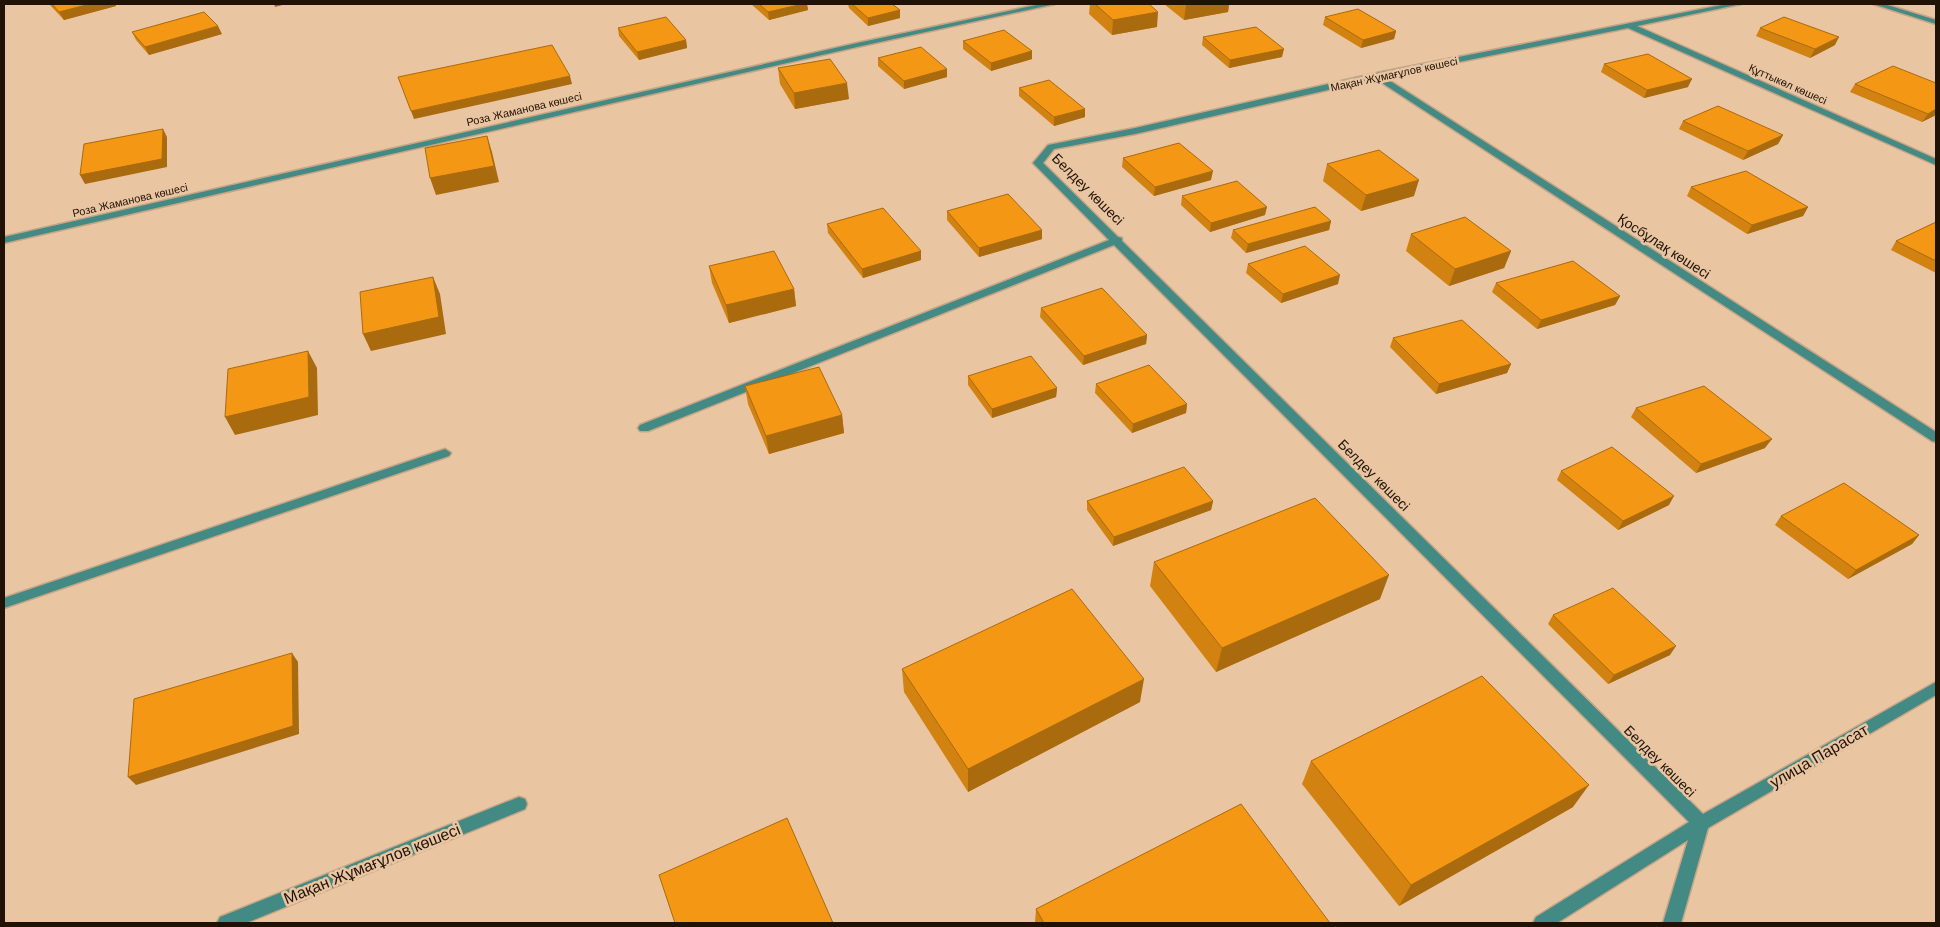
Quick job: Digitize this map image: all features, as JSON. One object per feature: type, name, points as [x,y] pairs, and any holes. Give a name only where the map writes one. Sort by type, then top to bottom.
[{"type":"street","name":"Роза Жаманова көшесі","points":[[4,240],[857,45],[1051,4]]},
{"type":"street","name":"Мақан Жұмағұлов көшесі","points":[[1051,147],[1135,131],[1378,76],[1737,4]]},
{"type":"street","points":[[1878,4],[1936,22]]},
{"type":"street","name":"Құттыкөл көшесі","points":[[1630,26],[1936,162]]},
{"type":"street","name":"Қосбұлақ көшесі","points":[[1378,76],[1936,438]]},
{"type":"street","name":"Белдеу көшесі","points":[[1051,147],[1038,162],[1701,823]]},
{"type":"street","points":[[644,428],[1118,240]]},
{"type":"street","points":[[4,603],[446,453]]},
{"type":"street","name":"улица Парасат","points":[[1542,923],[1701,823],[1936,688]]},
{"type":"street","name":"Мақан Жұмағұлов көшесі","points":[[226,923],[519,804]]},
{"type":"street","points":[[1672,923],[1701,823]]},
{"type":"building","points":[[52,4],[90,4],[59,12]]},
{"type":"building","points":[[759,4],[803,4],[768,12]]},
{"type":"building","points":[[852,4],[892,4],[900,10],[868,18]]},
{"type":"building","points":[[1095,4],[1149,4],[1158,12],[1113,20]]},
{"type":"building","points":[[1358,9],[1396,31],[1363,40],[1325,17]]},
{"type":"building","points":[[204,12],[218,26],[145,47],[132,32]]},
{"type":"building","points":[[666,17],[686,40],[637,52],[618,28]]},
{"type":"building","points":[[1784,17],[1839,37],[1815,49],[1760,28]]},
{"type":"building","points":[[1256,27],[1284,49],[1230,60],[1203,37]]},
{"type":"building","points":[[1004,30],[1032,51],[991,63],[963,41]]},
{"type":"building","points":[[552,45],[570,76],[411,111],[398,77]]},
{"type":"building","points":[[921,47],[947,69],[904,81],[878,58]]},
{"type":"building","points":[[1648,54],[1692,79],[1647,90],[1604,64]]},
{"type":"building","points":[[830,59],[847,83],[794,93],[778,68]]},
{"type":"building","points":[[1893,66],[1936,83],[1936,109],[1928,114],[1855,84]]},
{"type":"building","points":[[1049,80],[1085,109],[1054,117],[1019,88]]},
{"type":"building","points":[[1718,106],[1783,135],[1748,151],[1683,121]]},
{"type":"building","points":[[163,129],[162,159],[80,175],[84,144]]},
{"type":"building","points":[[487,136],[494,166],[430,178],[425,148]]},
{"type":"building","points":[[1179,143],[1213,171],[1155,187],[1123,158]]},
{"type":"building","points":[[1379,150],[1419,180],[1366,195],[1327,164]]},
{"type":"building","points":[[1746,171],[1808,207],[1752,225],[1691,187]]},
{"type":"building","points":[[1237,181],[1267,207],[1211,223],[1182,196]]},
{"type":"building","points":[[1008,194],[1042,230],[979,248],[947,211]]},
{"type":"building","points":[[1315,207],[1331,221],[1248,244],[1233,230]]},
{"type":"building","points":[[883,208],[921,251],[862,269],[827,224]]},
{"type":"building","points":[[1465,217],[1511,251],[1455,269],[1411,234]]},
{"type":"building","points":[[1936,222],[1936,261],[1896,241]]},
{"type":"building","points":[[1305,246],[1340,275],[1283,294],[1248,264]]},
{"type":"building","points":[[774,251],[794,289],[726,305],[709,266]]},
{"type":"building","points":[[1573,261],[1620,296],[1541,320],[1496,283]]},
{"type":"building","points":[[433,277],[439,317],[363,334],[360,292]]},
{"type":"building","points":[[1102,288],[1147,335],[1084,356],[1041,308]]},
{"type":"building","points":[[1462,320],[1511,364],[1439,384],[1393,338]]},
{"type":"building","points":[[308,351],[309,397],[225,417],[228,369]]},
{"type":"building","points":[[1031,356],[1057,388],[992,409],[968,376]]},
{"type":"building","points":[[1149,365],[1187,404],[1133,424],[1096,384]]},
{"type":"building","points":[[819,367],[842,415],[766,436],[745,386]]},
{"type":"building","points":[[1704,386],[1772,439],[1701,464],[1636,408]]},
{"type":"building","points":[[1612,447],[1674,496],[1623,521],[1561,471]]},
{"type":"building","points":[[1184,467],[1213,501],[1114,537],[1087,501]]},
{"type":"building","points":[[1844,483],[1919,535],[1856,570],[1781,516]]},
{"type":"building","points":[[1315,498],[1389,575],[1222,648],[1154,562]]},
{"type":"building","points":[[1613,588],[1676,646],[1614,675],[1553,615]]},
{"type":"building","points":[[1072,589],[1144,679],[968,769],[902,669]]},
{"type":"building","points":[[292,653],[293,726],[128,777],[134,699]]},
{"type":"building","points":[[1482,676],[1589,785],[1411,885],[1311,761]]},
{"type":"building","points":[[1241,804],[1330,923],[1044,923],[1036,909]]},
{"type":"building","points":[[787,818],[833,923],[675,923],[659,875]]}]
